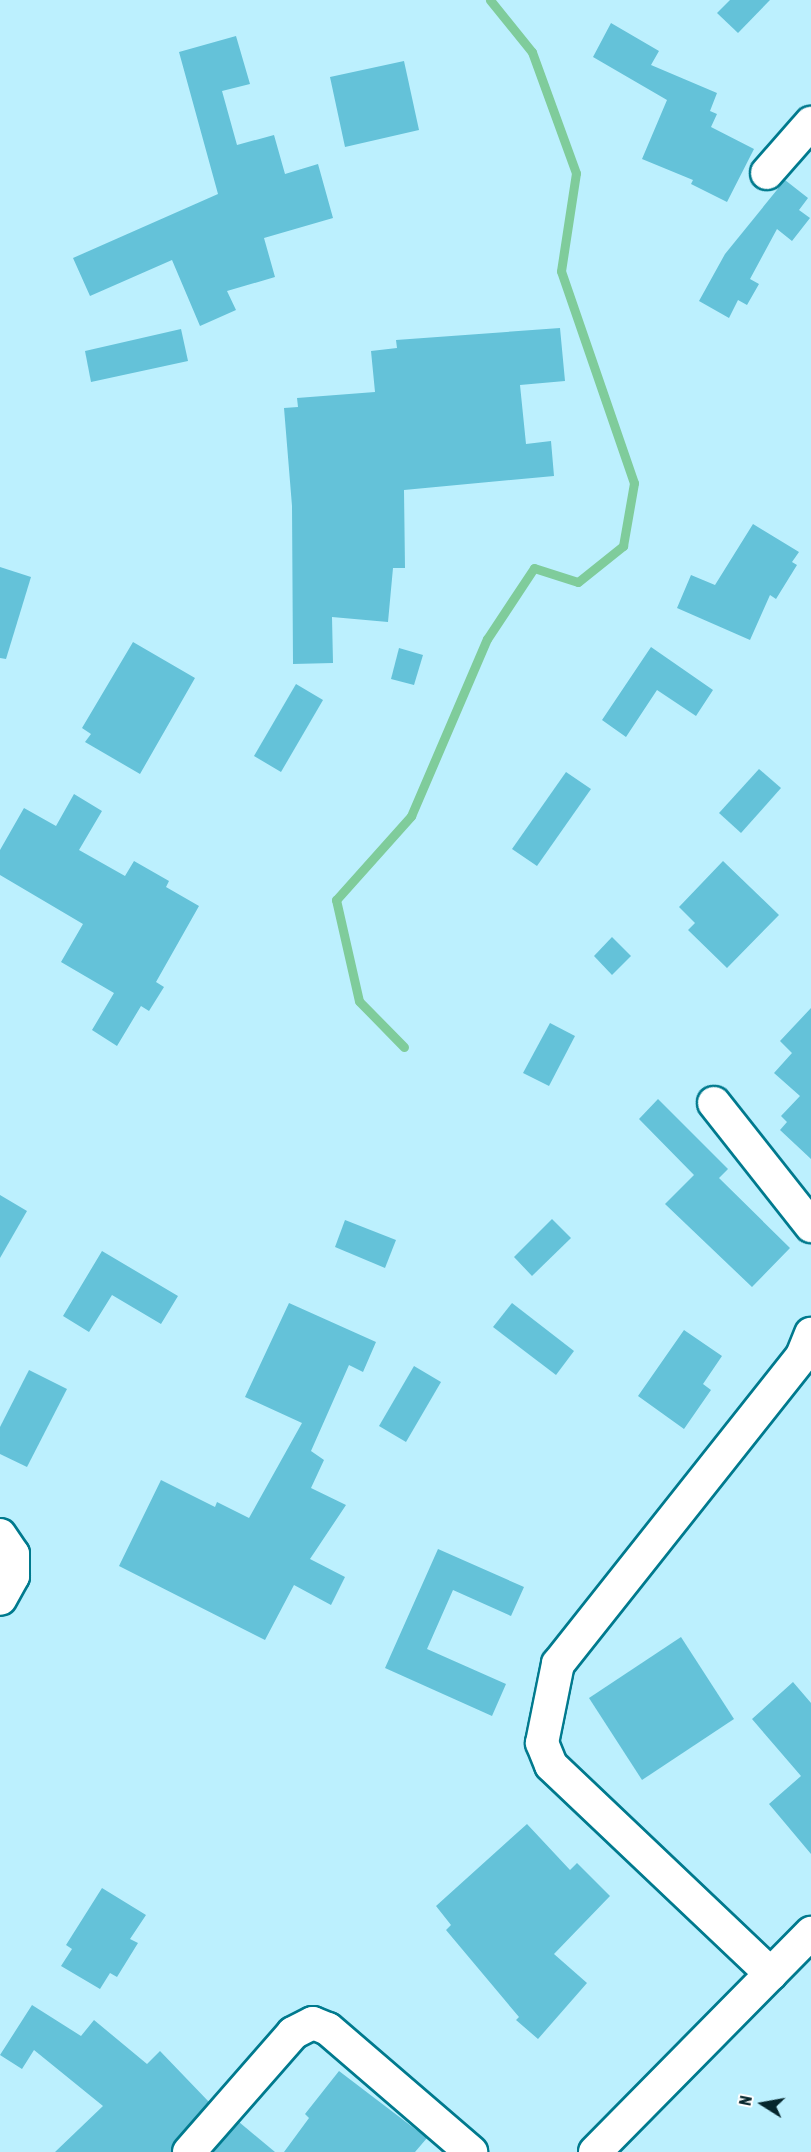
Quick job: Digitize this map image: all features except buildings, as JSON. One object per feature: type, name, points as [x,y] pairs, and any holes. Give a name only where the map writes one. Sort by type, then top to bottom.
[{"type":"street","points":[[767,173],[811,123]]},
{"type":"street","points":[[714,1103],[811,1226]]},
{"type":"street","points":[[771,1974],[551,1765],[542,1743],[558,1664],[802,1356],[811,1334]]},
{"type":"street","points":[[776,1389],[811,1378]]},
{"type":"street","points":[[0,1535],[13,1554],[14,1576],[0,1599]]},
{"type":"street","points":[[595,2152],[811,1933]]},
{"type":"street","points":[[189,2152],[292,2033],[313,2023],[328,2029],[471,2152]]},
{"type":"waterway","points":[[404,1047],[359,1001],[336,900],[411,816],[487,639],[534,568],[578,582],[623,546],[634,483],[561,271],[576,173],[532,52],[490,0]]}]
